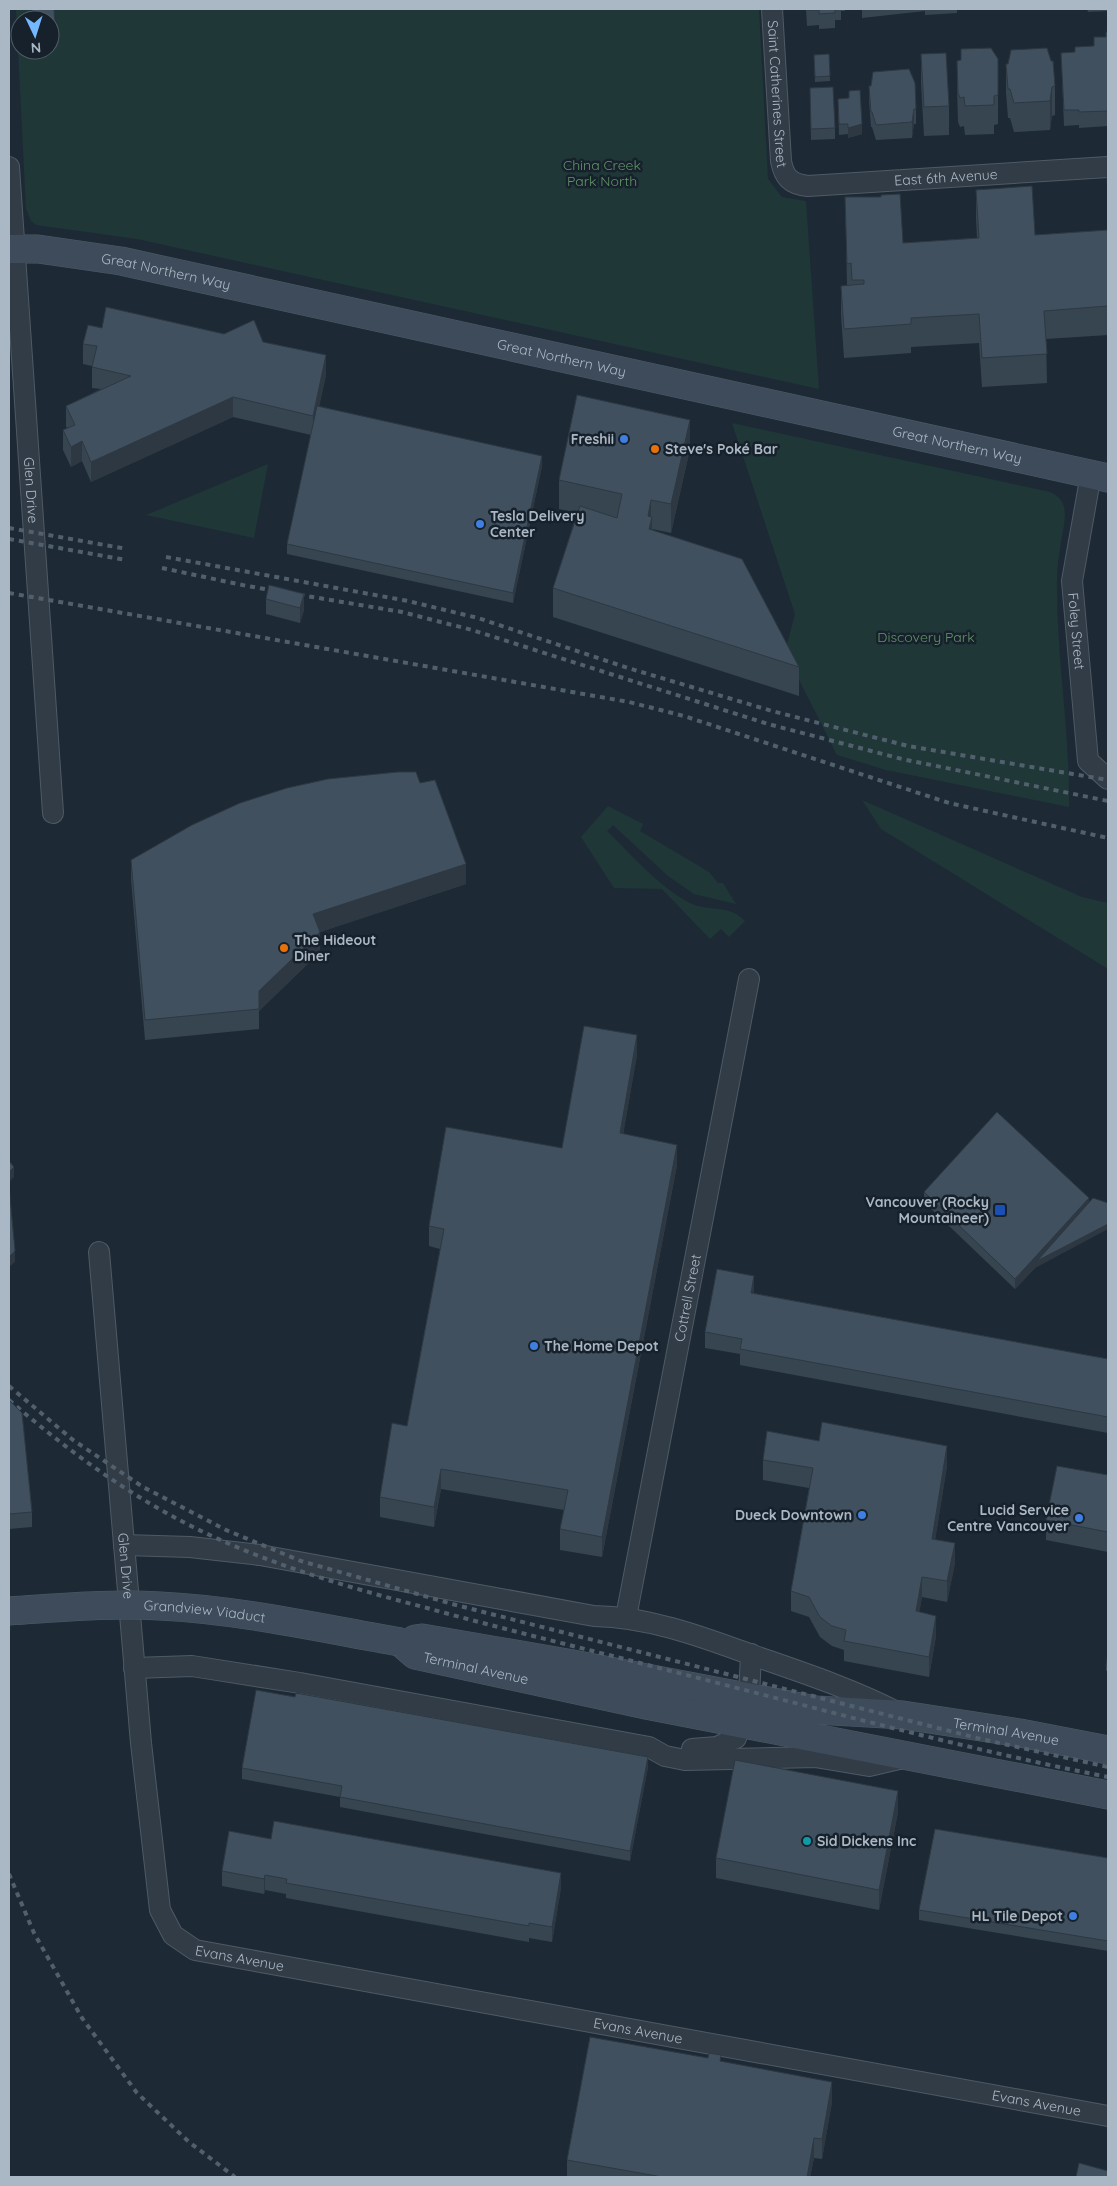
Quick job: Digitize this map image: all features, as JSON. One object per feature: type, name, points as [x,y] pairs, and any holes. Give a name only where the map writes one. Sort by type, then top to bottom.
[{"type":"main road","name":"Great Northern Way","points":[[11,249],[48,250],[121,261],[1100,476]]},
{"type":"main road","name":"Grandview Viaduct","points":[[9,1611],[104,1605],[186,1607],[234,1612],[400,1642]]},
{"type":"main road","name":"Terminal Avenue","points":[[400,1642],[422,1638],[746,1710],[909,1756],[1108,1796]]},
{"type":"main road","name":"Terminal Avenue","points":[[746,1710],[816,1710],[903,1715],[1020,1733],[1108,1750]]},
{"type":"street","name":"Saint Catherines Street","points":[[772,9],[781,161],[787,179]]},
{"type":"street","name":"Glen Drive","points":[[9,167],[11,249],[53,813]]},
{"type":"street","name":"East 6th Avenue","points":[[787,179],[795,184],[808,186],[1108,168]]},
{"type":"street","name":"Foley Street","points":[[1100,476],[1072,581],[1088,761],[1108,779]]},
{"type":"street","name":"Cottrell Street","points":[[626,1617],[749,979]]},
{"type":"street","name":"Glen Drive","points":[[99,1252],[134,1668],[160,1910],[173,1936]]},
{"type":"street","name":"Terminal Avenue","points":[[124,1545],[190,1547],[260,1555],[594,1616],[626,1617],[696,1635],[751,1654],[868,1698],[903,1715]]},
{"type":"street","points":[[649,1748],[658,1744],[686,1749],[717,1747],[736,1738],[746,1710],[751,1654]]},
{"type":"street","name":"Terminal Avenue","points":[[134,1668],[202,1667],[300,1683],[649,1748],[665,1756],[685,1760],[815,1757],[869,1766],[909,1756]]},
{"type":"street","name":"Evans Avenue","points":[[173,1936],[195,1950],[1108,2116]]},
{"type":"green space","name":"China Creek Park North","points":[[16,9],[759,9],[768,179],[782,197],[806,201],[819,389],[137,239],[36,225],[31,221],[26,209],[19,60],[60,60],[60,10]]},
{"type":"green space","name":"Discovery Park","points":[[732,423],[1050,492],[1057,496],[1064,507],[1065,513],[1057,570],[1057,608],[1069,778],[1069,807],[886,770],[837,755],[785,652],[795,614]]},
{"type":"green space","points":[[268,464],[254,538],[146,515]]},
{"type":"green space","points":[[862,800],[1082,897],[1108,903],[1108,969],[881,829]]},
{"type":"green space","points":[[608,806],[643,824],[640,831],[709,872],[718,883],[723,883],[736,904],[694,894],[668,876],[613,825],[607,831],[666,888],[695,905],[732,912],[745,921],[729,937],[721,929],[710,939],[662,889],[614,888],[581,837]]},
{"type":"building","points":[[54,9],[54,10],[33,10]]},
{"type":"building","points":[[807,9],[835,9],[835,13],[819,14],[819,10]]},
{"type":"building","points":[[1106,32],[1108,32],[1108,111],[1079,112],[1079,110],[1064,110],[1061,53],[1075,52],[1075,47],[1094,46],[1094,37],[1106,37]]},
{"type":"building","points":[[991,48],[998,59],[998,95],[994,96],[994,105],[965,106],[964,97],[960,98],[958,93],[957,61],[961,60],[961,49]]},
{"type":"building","points":[[1047,48],[1051,61],[1053,61],[1055,86],[1052,87],[1050,101],[1014,103],[1010,89],[1008,89],[1006,64],[1008,64],[1011,50]]},
{"type":"building","points":[[946,53],[949,106],[924,107],[921,54]]},
{"type":"building","points":[[829,54],[830,76],[815,77],[814,55]]},
{"type":"building","points":[[909,69],[915,83],[916,109],[914,109],[912,122],[876,125],[871,112],[869,86],[871,86],[873,72]]},
{"type":"building","points":[[833,87],[835,128],[811,129],[810,88]]},
{"type":"building","points":[[860,90],[862,124],[848,128],[848,124],[839,124],[838,99],[849,98],[849,91]]},
{"type":"building","points":[[1032,186],[1035,235],[1108,230],[1108,306],[1044,311],[1047,354],[982,358],[979,314],[911,318],[911,324],[844,329],[841,286],[864,284],[864,280],[852,280],[851,263],[847,264],[845,197],[881,197],[881,195],[900,194],[903,243],[979,238],[976,190]]},
{"type":"building","points":[[106,307],[224,334],[254,320],[263,342],[326,355],[313,416],[233,397],[91,462],[82,441],[71,447],[63,430],[75,425],[66,406],[131,376],[92,367],[97,346],[83,344],[88,325],[102,328]]},
{"type":"building","points":[[577,395],[690,420],[671,504],[651,500],[648,516],[652,517],[649,529],[742,559],[799,667],[553,588],[580,506],[617,518],[622,494],[559,480]]},
{"type":"building","points":[[317,406],[542,456],[513,593],[287,544]]},
{"type":"building","points":[[269,585],[304,594],[300,608],[266,599]]},
{"type":"building","points":[[416,772],[420,783],[435,780],[466,864],[313,914],[320,932],[259,991],[259,1009],[145,1020],[131,860],[192,825],[240,803],[287,788],[328,779]]},
{"type":"building","name":"The Home Depot","points":[[584,1026],[637,1035],[620,1133],[677,1145],[602,1537],[560,1529],[568,1490],[441,1469],[434,1507],[380,1497],[392,1423],[407,1426],[444,1229],[429,1226],[446,1127],[562,1148]]},
{"type":"building","points":[[997,1112],[1089,1198],[1015,1279],[924,1192]]},
{"type":"building","points":[[9,1161],[14,1167],[9,1172]]},
{"type":"building","points":[[9,1186],[15,1251],[9,1257]]},
{"type":"building","points":[[1093,1198],[1108,1203],[1108,1224],[1037,1261]]},
{"type":"building","points":[[717,1269],[754,1276],[751,1293],[1108,1359],[1108,1417],[740,1349],[742,1339],[705,1332]]},
{"type":"building","points":[[9,1400],[22,1413],[32,1512],[9,1514]]},
{"type":"building","points":[[822,1422],[947,1446],[932,1539],[955,1543],[947,1581],[922,1577],[916,1611],[936,1616],[929,1657],[844,1641],[846,1630],[832,1626],[820,1617],[809,1597],[791,1591],[813,1468],[763,1460],[767,1431],[819,1441]]},
{"type":"building","name":"Lucid Service Centre Vancouver","points":[[1057,1466],[1108,1475],[1108,1532],[1046,1520]]},
{"type":"building","points":[[256,1690],[295,1697],[296,1693],[648,1757],[630,1851],[340,1797],[342,1786],[242,1768]]},
{"type":"building","points":[[735,1760],[898,1791],[879,1890],[716,1858]]},
{"type":"building","points":[[274,1821],[561,1873],[552,1927],[529,1923],[529,1926],[286,1883],[287,1879],[265,1875],[264,1879],[222,1871],[229,1831],[271,1839]]},
{"type":"building","points":[[935,1829],[1108,1858],[1108,1941],[919,1910]]},
{"type":"building","points":[[590,2037],[708,2058],[709,2053],[721,2055],[720,2061],[832,2082],[822,2139],[814,2138],[807,2177],[662,2177],[567,2160]]},
{"type":"building","points":[[1079,2163],[1108,2171],[1108,2177],[1076,2177]]},
{"type":"railway","points":[[9,528],[127,549]]},
{"type":"railway","points":[[9,539],[126,560]]},
{"type":"railway","points":[[166,557],[408,601],[478,618],[628,668],[772,711],[908,746],[1108,780]]},
{"type":"railway","points":[[162,568],[247,586],[402,612],[472,630],[768,724],[902,759],[1108,801]]},
{"type":"railway","points":[[9,593],[629,702],[684,716],[949,803],[1108,838]]},
{"type":"railway","points":[[9,1386],[73,1440],[143,1487],[226,1530],[301,1561],[456,1605],[981,1739],[1108,1767]]},
{"type":"railway","points":[[9,1400],[74,1453],[120,1485],[168,1514],[221,1540],[308,1574],[487,1624],[887,1726],[1053,1766],[1108,1777]]},
{"type":"railway","points":[[9,1874],[34,1933],[82,2018],[137,2093],[189,2142],[235,2177]]},
{"type":"place","name":"Freshii","points":[[624,439]]},
{"type":"place","name":"Steve's Poké Bar","points":[[655,449]]},
{"type":"place","name":"Tesla Delivery Center","points":[[480,524]]},
{"type":"place","name":"The Hideout Diner","points":[[284,948]]},
{"type":"place","name":"Vancouver (Rocky Mountaineer)","points":[[1000,1210]]},
{"type":"place","name":"The Home Depot","points":[[534,1346]]},
{"type":"place","name":"Dueck Downtown","points":[[862,1515]]},
{"type":"place","name":"Lucid Service Centre Vancouver","points":[[1079,1518]]},
{"type":"place","name":"Sid Dickens Inc","points":[[807,1841]]},
{"type":"place","name":"HL Tile Depot","points":[[1073,1916]]}]
